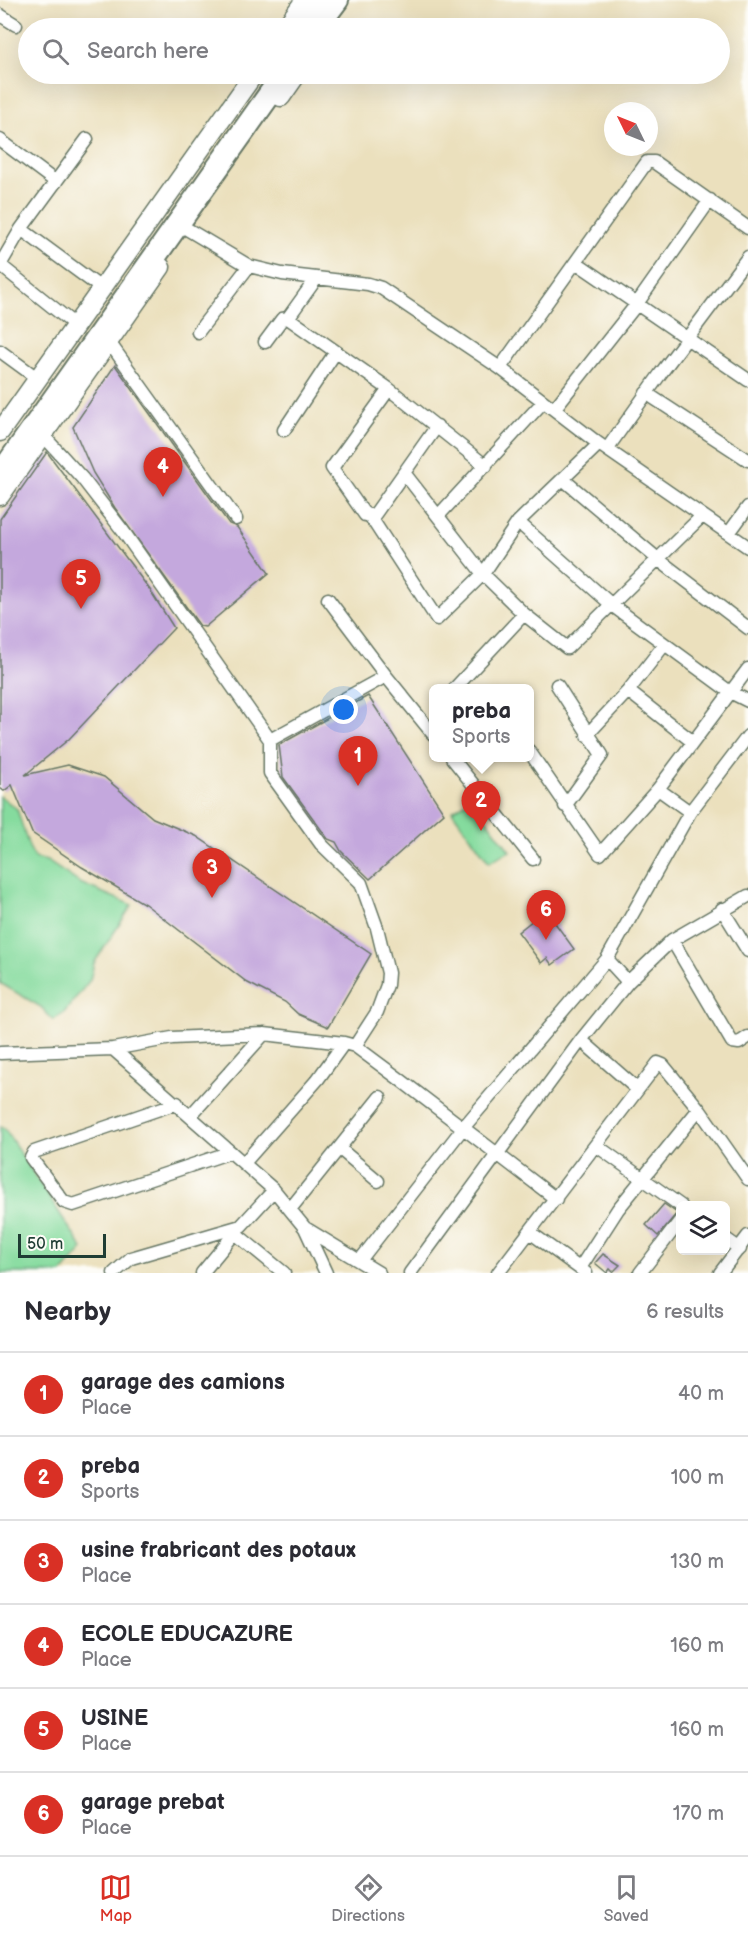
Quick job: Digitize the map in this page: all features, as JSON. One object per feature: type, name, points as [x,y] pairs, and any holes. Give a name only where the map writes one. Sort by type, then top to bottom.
[{"type":"highway","points":[[305,18],[318,0]]},
{"type":"highway","points":[[324,18],[337,0]]},
{"type":"highway","points":[[0,451],[259,84]]},
{"type":"highway","points":[[0,475],[39,431],[277,84]]},
{"type":"street","points":[[292,18],[304,0]]},
{"type":"street","points":[[336,18],[349,0]]},
{"type":"street","points":[[0,15],[16,25]]},
{"type":"street","points":[[0,432],[247,84]]},
{"type":"street","points":[[0,496],[39,431],[109,342],[290,84]]},
{"type":"street","points":[[75,325],[0,265],[3,247],[21,229],[87,139]]},
{"type":"street","points":[[0,140],[56,182]]},
{"type":"street","points":[[500,368],[647,162],[654,162],[748,228]]},
{"type":"street","points":[[554,410],[636,305],[710,200]]},
{"type":"street","points":[[21,229],[101,288]]},
{"type":"street","points":[[187,229],[249,266],[316,279],[368,284],[381,288],[500,368],[603,446],[748,547]]},
{"type":"street","points":[[389,389],[332,468],[365,515],[370,516],[437,619],[483,574],[518,522],[603,446],[687,340],[748,257]]},
{"type":"street","points":[[577,263],[748,380]]},
{"type":"street","points":[[198,332],[249,266]]},
{"type":"street","points":[[265,342],[282,319],[288,318],[316,279]]},
{"type":"street","points":[[288,318],[389,389],[486,466]]},
{"type":"street","points":[[109,342],[236,519]]},
{"type":"street","points":[[0,351],[37,378]]},
{"type":"street","points":[[284,430],[335,353]]},
{"type":"street","points":[[646,393],[748,460]]},
{"type":"street","points":[[439,515],[543,402]]},
{"type":"street","points":[[370,516],[375,514],[405,474],[437,426]]},
{"type":"street","points":[[39,431],[82,478],[123,531],[270,740],[270,773],[321,844],[361,883],[377,928],[388,973],[387,985],[377,1012],[244,1163]]},
{"type":"street","points":[[405,474],[483,574],[524,614],[567,648],[613,606],[702,516]]},
{"type":"street","points":[[564,480],[659,560],[748,628]]},
{"type":"street","points":[[729,533],[748,507]]},
{"type":"street","points":[[518,522],[613,606],[730,692],[748,701]]},
{"type":"street","points":[[328,599],[386,676],[429,727]]},
{"type":"street","points":[[459,684],[524,614]]},
{"type":"street","points":[[587,735],[628,691],[664,645]]},
{"type":"street","points":[[534,758],[600,854],[658,789],[748,669]]},
{"type":"street","points":[[270,740],[386,676]]},
{"type":"street","points":[[557,685],[587,735],[602,755],[566,806]]},
{"type":"street","points":[[628,691],[693,742]]},
{"type":"street","points":[[361,1259],[463,1128],[607,959],[690,812],[748,736]]},
{"type":"street","points":[[455,762],[533,859]]},
{"type":"street","points":[[658,789],[690,812]]},
{"type":"street","points":[[410,1273],[581,1040],[628,982],[672,940],[748,896]]},
{"type":"street","points":[[722,909],[748,951]]},
{"type":"street","points":[[672,940],[732,1042],[739,1043],[748,1037]]},
{"type":"street","points":[[607,959],[628,982]]},
{"type":"street","points":[[191,1115],[264,1034]]},
{"type":"street","points":[[0,1053],[113,1049],[172,1038],[264,1034],[349,1045],[556,1199]]},
{"type":"street","points":[[581,1040],[637,1089]]},
{"type":"street","points":[[113,1049],[274,1190],[305,1228],[326,1273]]},
{"type":"street","points":[[498,1273],[531,1233],[657,1064],[661,1064],[699,1109],[748,1179]]},
{"type":"street","points":[[291,1208],[380,1097]]},
{"type":"street","points":[[177,1103],[34,1152],[31,1158],[64,1202],[73,1205],[231,1152]]},
{"type":"street","points":[[531,1233],[583,1270],[618,1209],[644,1180],[699,1109]]},
{"type":"street","points":[[597,1146],[676,1202]]},
{"type":"street","points":[[340,1149],[378,1181]]},
{"type":"street","points":[[202,1273],[274,1190]]},
{"type":"street","points":[[640,1273],[676,1227]]},
{"type":"street","points":[[305,1228],[361,1259],[379,1273]]},
{"type":"street","points":[[114,1273],[131,1258],[238,1229]]},
{"type":"street","points":[[238,1229],[284,1273]]},
{"type":"street","points":[[730,1240],[746,1242]]},
{"type":"street","points":[[720,1273],[746,1242]]},
{"type":"green space","points":[[0,796],[17,809],[29,847],[35,858],[47,861],[80,883],[132,905],[94,963],[90,980],[63,1014],[53,1020],[41,1007],[0,983]]},
{"type":"green space","points":[[471,799],[510,851],[489,862],[452,811]]},
{"type":"green space","points":[[0,1127],[4,1128],[83,1249],[62,1273],[0,1273]]},
{"type":"building","points":[[115,365],[229,524],[237,527],[269,573],[205,627],[200,626],[115,508],[93,473],[73,427]]},
{"type":"building","points":[[47,452],[150,590],[174,628],[69,739],[25,775],[68,765],[104,777],[153,818],[196,836],[371,954],[328,1027],[298,1014],[285,1002],[248,983],[145,904],[82,867],[32,833],[12,785],[4,791],[0,788],[0,519]]},
{"type":"building","points":[[368,696],[444,813],[370,879],[341,851],[336,842],[328,839],[283,777],[279,745]]},
{"type":"building","points":[[542,905],[574,949],[552,965],[547,958],[541,963],[518,932],[533,920],[528,914]]},
{"type":"building","points":[[664,1204],[676,1212],[658,1236],[646,1225]]},
{"type":"building","points":[[603,1254],[620,1265],[613,1272],[610,1269],[607,1273],[595,1263]]},
{"type":"place","name":"ECOLE EDUCAZURE","points":[[163,497]]},
{"type":"place","name":"USINE","points":[[81,609]]},
{"type":"place","name":"garage des camions","points":[[358,786]]},
{"type":"place","name":"preba","points":[[481,831]]},
{"type":"place","name":"usine frabricant des potaux","points":[[212,898]]},
{"type":"place","name":"garage prebat","points":[[546,940]]}]
